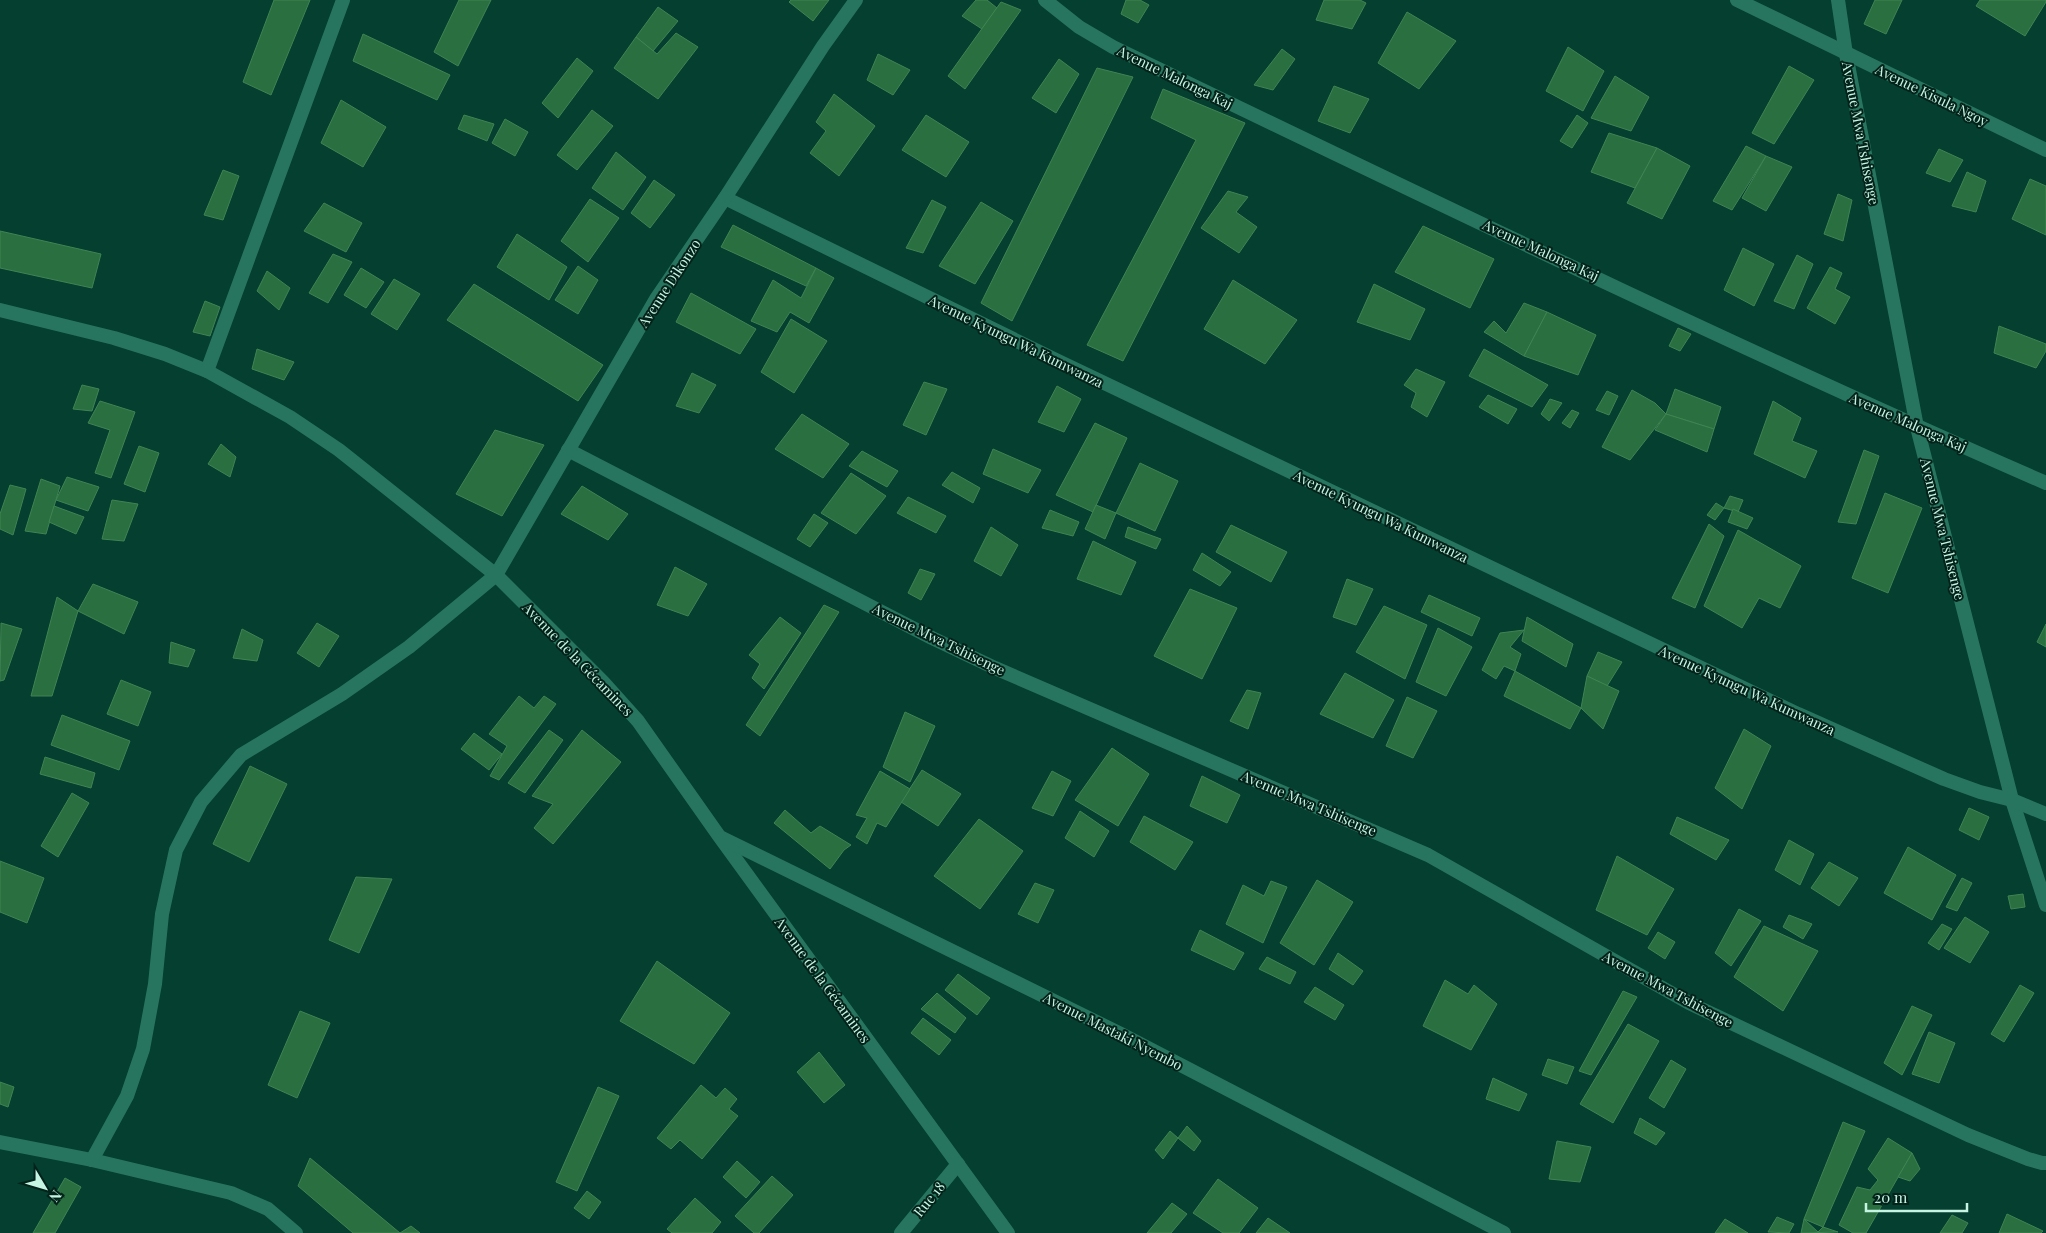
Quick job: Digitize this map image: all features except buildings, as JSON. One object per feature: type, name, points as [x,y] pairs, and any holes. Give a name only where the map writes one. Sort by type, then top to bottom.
[{"type":"street","points":[[208,371],[343,0]]},
{"type":"street","name":"Avenue Dikonzo","points":[[496,575],[656,300],[818,54],[856,0]]},
{"type":"street","name":"Avenue Malonga Kaj","points":[[1045,0],[1079,27],[1113,47],[1917,427],[2046,483]]},
{"type":"street","name":"Avenue Kisula Ngoy","points":[[1737,0],[2046,150]]},
{"type":"street","name":"Avenue Mwa Tshisenge","points":[[1838,0],[1846,54],[1917,427],[2012,800],[2046,905]]},
{"type":"street","name":"Avenue Kyungu Wa Kumwanza","points":[[724,198],[1056,360],[1798,714],[1944,779],[1980,792],[2012,800],[2046,814]]},
{"type":"street","name":"Avenue de la Gécamines","points":[[0,310],[114,338],[165,354],[208,371],[290,417],[339,450],[496,575],[603,682],[638,722],[1008,1233]]},
{"type":"street","name":"Avenue Mwa Tshisenge","points":[[568,450],[932,638],[1428,855],[1688,1003],[1968,1135],[2028,1159],[2046,1163]]},
{"type":"street","points":[[92,1160],[127,1096],[143,1049],[155,984],[162,914],[176,850],[201,802],[241,755],[342,694],[409,647],[496,575]]},
{"type":"street","name":"Avenue Mastaki Nyembo","points":[[719,836],[1119,1033],[1504,1233]]},
{"type":"street","points":[[0,1142],[92,1160],[231,1193],[268,1209],[296,1233]]},
{"type":"street","name":"Rue 18","points":[[901,1233],[958,1164]]}]
